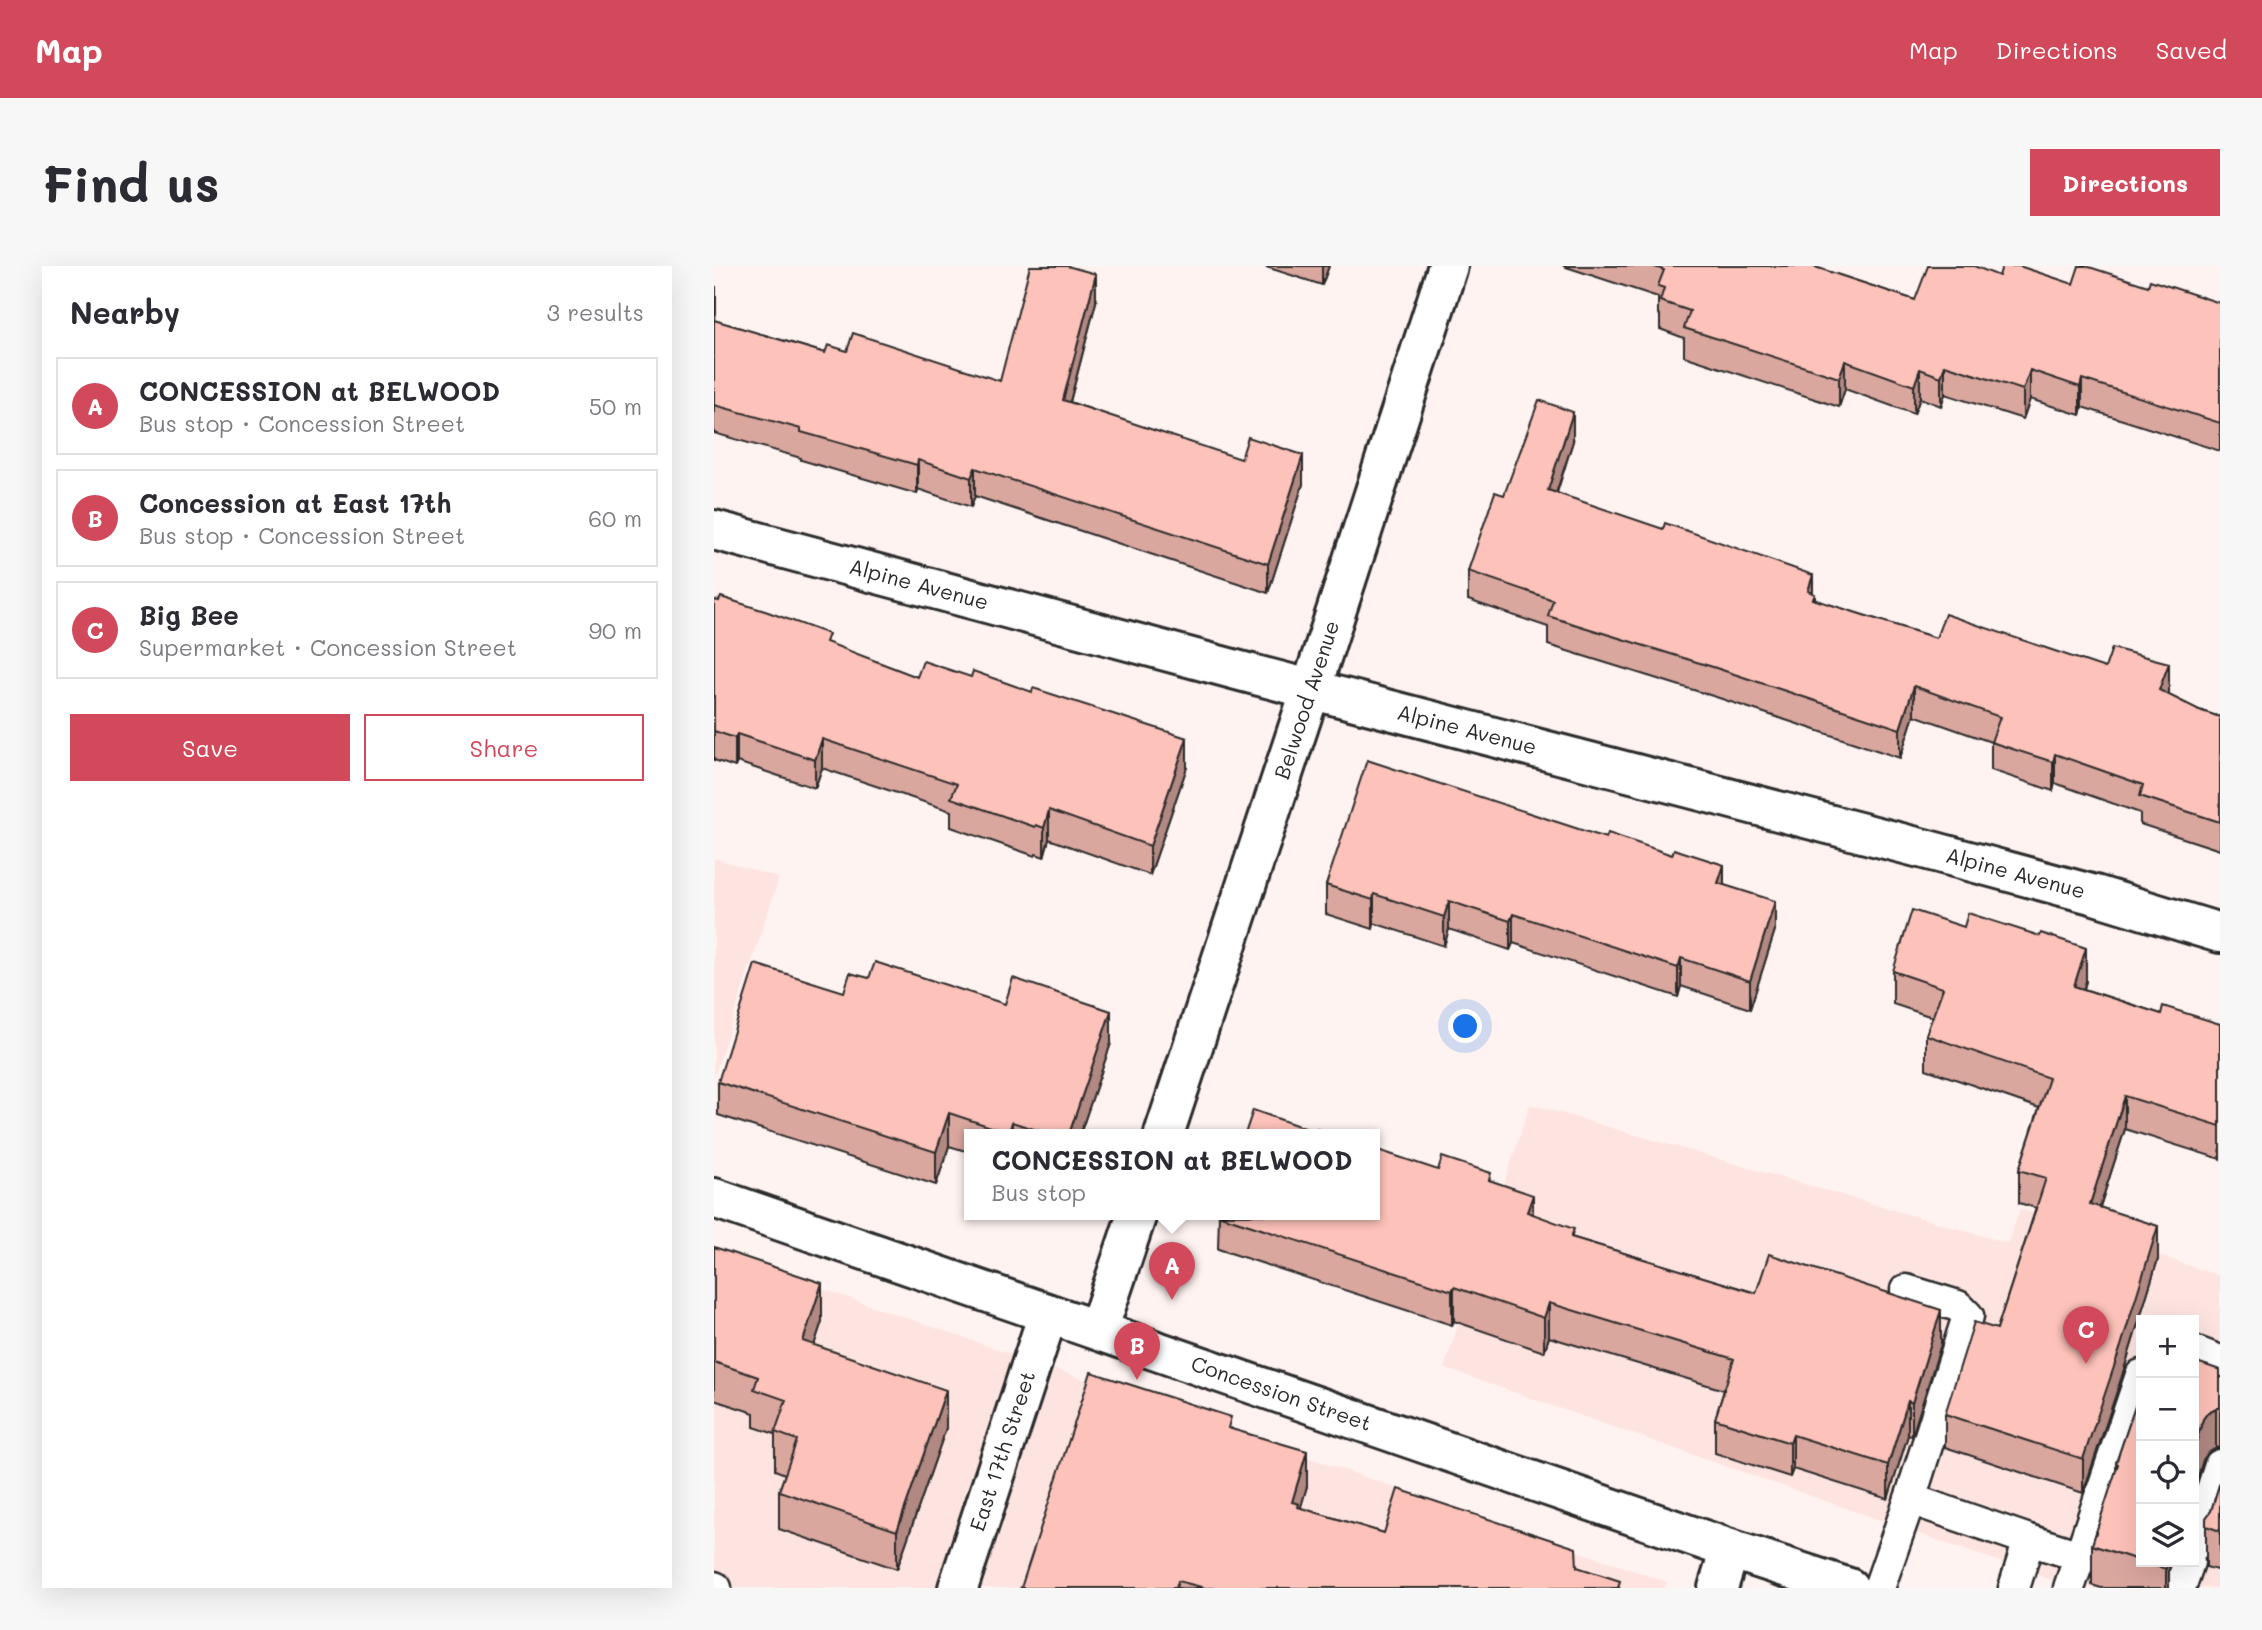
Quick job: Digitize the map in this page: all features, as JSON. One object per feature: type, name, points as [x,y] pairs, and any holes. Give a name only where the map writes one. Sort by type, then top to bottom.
[{"type":"street","name":"Belwood Avenue","points":[[1166,1129],[1448,266]]},
{"type":"street","name":"Alpine Avenue","points":[[714,530],[1941,853],[2220,933]]},
{"type":"street","name":"Concession Street","points":[[714,1198],[1849,1588]]},
{"type":"street","points":[[1098,1330],[1135,1220]]},
{"type":"street","name":"East 17th Street","points":[[958,1588],[1048,1314]]},
{"type":"street","points":[[1718,1588],[1730,1549]]},
{"type":"lane","points":[[1879,1588],[1968,1316],[1958,1306],[1906,1290]]},
{"type":"lane","points":[[2199,1353],[2220,1361]]},
{"type":"lane","points":[[2069,1588],[2140,1378]]},
{"type":"lane","points":[[2199,1530],[2220,1465]]},
{"type":"lane","points":[[1910,1499],[2080,1556]]},
{"type":"lane","points":[[2014,1588],[2029,1540]]},
{"type":"lane","points":[[2180,1588],[2187,1567]]},
{"type":"shaded area","points":[[714,858],[779,878],[714,1077]]},
{"type":"shaded area","points":[[1530,1104],[2007,1243],[2020,1209],[2220,1276],[2220,1588],[2074,1588],[1444,1368]]},
{"type":"shaded area","points":[[714,1251],[1667,1582],[1665,1588],[714,1588]]},
{"type":"building","points":[[1030,266],[1067,266],[1096,274],[1063,400],[1241,459],[1248,437],[1303,455],[1268,564],[975,468],[971,478],[918,460],[917,465],[714,405],[714,320],[825,353],[828,345],[847,351],[853,333],[1000,381]]},
{"type":"building","points":[[1652,266],[1812,266],[1915,300],[1928,266],[1974,266],[1999,276],[2002,266],[2019,266],[2073,284],[2079,266],[2086,266],[2148,286],[2150,280],[2220,303],[2220,423],[2082,379],[2080,387],[2030,370],[2023,390],[1945,365],[1941,377],[1920,369],[1914,386],[1845,361],[1839,378],[1684,328],[1690,311],[1660,301],[1664,288],[1658,286],[1664,270]]},
{"type":"building","points":[[1539,400],[1573,412],[1548,490],[1663,529],[1665,523],[1813,575],[1808,591],[1815,594],[1813,599],[1936,638],[1945,614],[2105,668],[2112,648],[2169,663],[2159,690],[2220,717],[2220,822],[2140,796],[2143,785],[2055,754],[2053,762],[1991,742],[2000,717],[1914,686],[1900,729],[1548,616],[1553,600],[1468,571],[1495,492],[1504,495]]},
{"type":"building","points":[[721,597],[829,634],[826,642],[917,677],[923,661],[971,677],[973,671],[1032,692],[1033,688],[1187,738],[1150,846],[1049,810],[1044,828],[1035,827],[951,798],[957,784],[822,739],[815,760],[737,734],[735,738],[714,731],[714,600],[719,601]]},
{"type":"building","points":[[1367,760],[1606,838],[1608,833],[1672,855],[1674,849],[1724,865],[1718,883],[1775,901],[1750,981],[1681,958],[1678,968],[1513,914],[1510,921],[1449,901],[1444,917],[1374,894],[1373,900],[1326,885]]},
{"type":"building","points":[[1912,910],[1964,927],[1968,913],[2086,948],[2074,986],[2161,1014],[2163,1006],[2220,1024],[2220,1126],[2125,1096],[2090,1204],[2158,1226],[2083,1459],[1945,1414],[1974,1322],[1997,1329],[2046,1178],[2019,1170],[2049,1078],[1926,1035],[1943,988],[1893,971]]},
{"type":"building","points":[[875,962],[1005,1004],[1013,978],[1111,1011],[1071,1129],[1034,1129],[1012,1122],[1010,1129],[997,1129],[949,1113],[936,1152],[718,1082],[755,964],[844,992],[850,973],[869,978]]},
{"type":"building","points":[[1253,1110],[1307,1129],[1247,1129]]},
{"type":"building","points":[[1380,1151],[1438,1170],[1442,1157],[1491,1173],[1489,1180],[1533,1195],[1527,1212],[1574,1229],[1571,1237],[1756,1293],[1769,1254],[1941,1310],[1912,1403],[1908,1401],[1888,1465],[1793,1435],[1790,1443],[1715,1419],[1734,1359],[1549,1303],[1544,1318],[1454,1287],[1452,1291],[1233,1220],[1380,1220]]},
{"type":"building","points":[[714,1247],[822,1283],[803,1341],[946,1390],[897,1531],[779,1491],[797,1440],[775,1432],[786,1400],[754,1389],[758,1377],[714,1362]]},
{"type":"building","points":[[2199,1363],[2220,1370],[2220,1408],[2208,1412],[2199,1432]]},
{"type":"building","points":[[1091,1372],[1231,1417],[1228,1428],[1307,1451],[1292,1502],[1299,1504],[1298,1507],[1384,1533],[1398,1489],[1576,1548],[1577,1567],[1620,1581],[1618,1588],[1205,1588],[1178,1581],[1176,1588],[1021,1588]]},
{"type":"building","points":[[2136,1404],[2136,1559],[2092,1545],[2118,1464],[2116,1463]]},
{"type":"building","points":[[2220,1482],[2220,1531],[2206,1526],[2206,1518],[2211,1511]]},
{"type":"place","name":"CONCESSION at BELWOOD","points":[[1172,1300]]},
{"type":"place","name":"Big Bee","points":[[2086,1364]]},
{"type":"place","name":"Concession at East 17th","points":[[1137,1380]]}]
